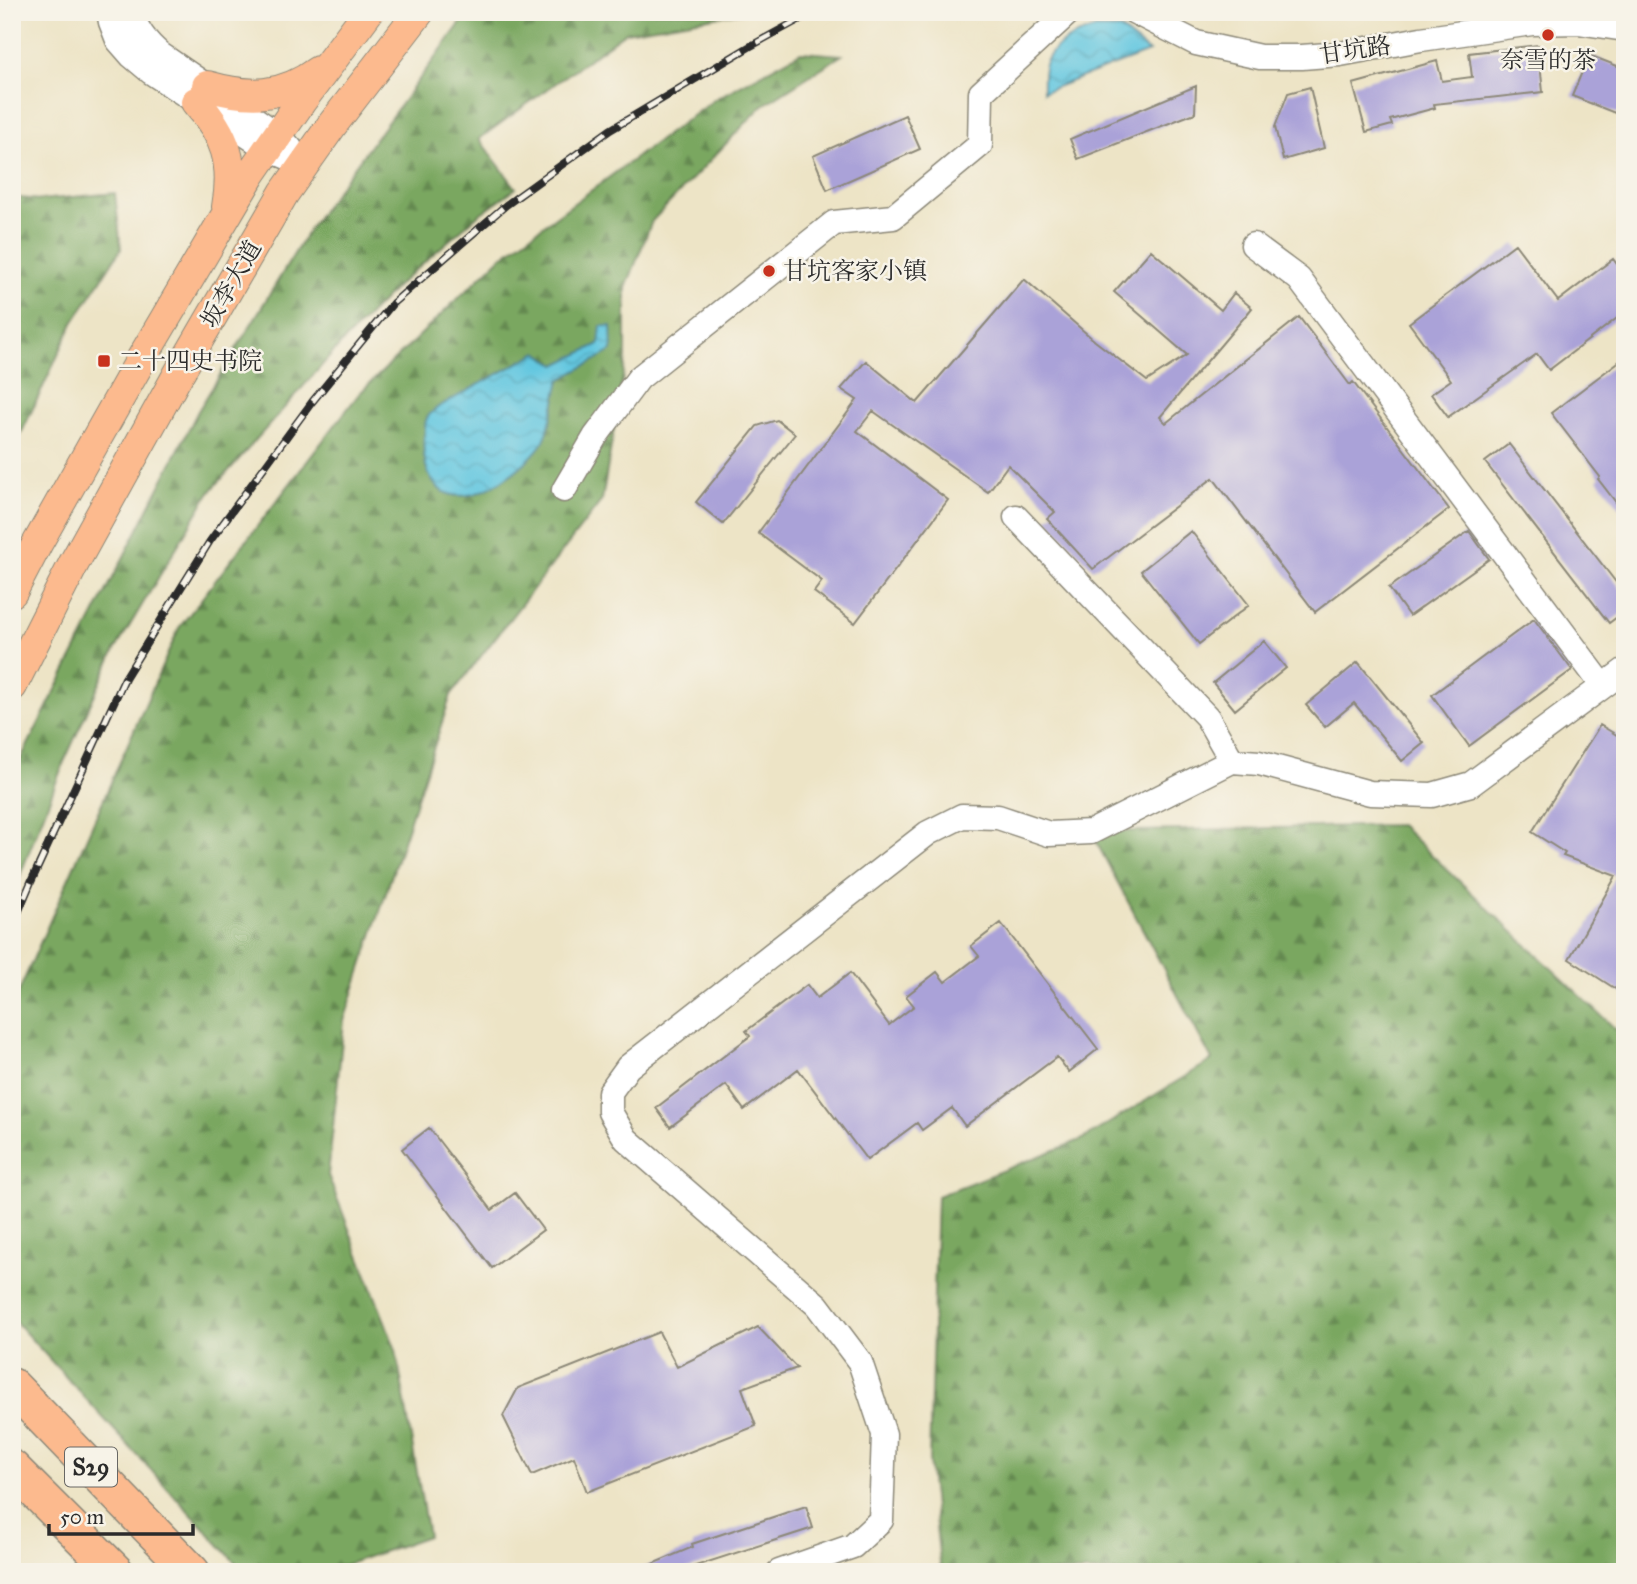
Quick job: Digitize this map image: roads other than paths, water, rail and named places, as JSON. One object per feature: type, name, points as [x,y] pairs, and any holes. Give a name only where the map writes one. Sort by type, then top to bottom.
[{"type":"highway","name":"S29","points":[[12,1386],[181,1560]]},
{"type":"highway","name":"S29","points":[[12,1468],[116,1572]]},
{"type":"main road","name":"坂李大道","points":[[12,592],[142,358],[250,175],[368,12]]},
{"type":"main road","name":"坂李大道","points":[[12,686],[74,563],[179,373],[284,193],[332,125],[419,12]]},
{"type":"main road","points":[[224,219],[230,188],[230,167],[226,147],[202,94],[268,94],[290,88],[332,60]]},
{"type":"street","points":[[109,12],[118,40],[132,56],[151,72],[202,94]]},
{"type":"street","points":[[132,12],[140,32],[150,45],[202,94],[304,164]]},
{"type":"street","points":[[564,490],[595,437],[639,378],[834,223],[893,217],[980,145],[981,93],[1069,12]]},
{"type":"street","name":"甘坑路","points":[[1135,12],[1196,43],[1260,57],[1340,54],[1532,23],[1578,22],[1625,29]]},
{"type":"street","points":[[1253,246],[1299,279],[1602,686]]},
{"type":"street","points":[[1016,517],[1207,717],[1232,761]]},
{"type":"street","points":[[779,1572],[853,1546],[881,1520],[884,1434],[860,1362],[817,1305],[626,1139],[610,1112],[610,1092],[628,1067],[928,833],[962,816],[998,817],[1049,834],[1091,832],[1232,761],[1259,763],[1370,793],[1432,794],[1471,783],[1625,670]]},
{"type":"water","points":[[1095,29],[1120,29],[1149,52],[1043,92],[1044,67],[1053,51],[1072,37]]},
{"type":"water","points":[[601,326],[611,326],[612,351],[560,380],[546,437],[526,462],[488,489],[474,494],[449,494],[434,483],[424,457],[425,422],[438,407],[538,352],[556,365],[599,344]]},
{"type":"railway","points":[[12,927],[125,678],[210,541],[312,402],[393,303],[506,205],[610,130],[813,12]]},
{"type":"place","name":"奈雪的茶","points":[[1548,35]]},
{"type":"place","name":"甘坑客家小镇","points":[[769,271]]},
{"type":"place","name":"二十四史书院","points":[[104,361]]}]
